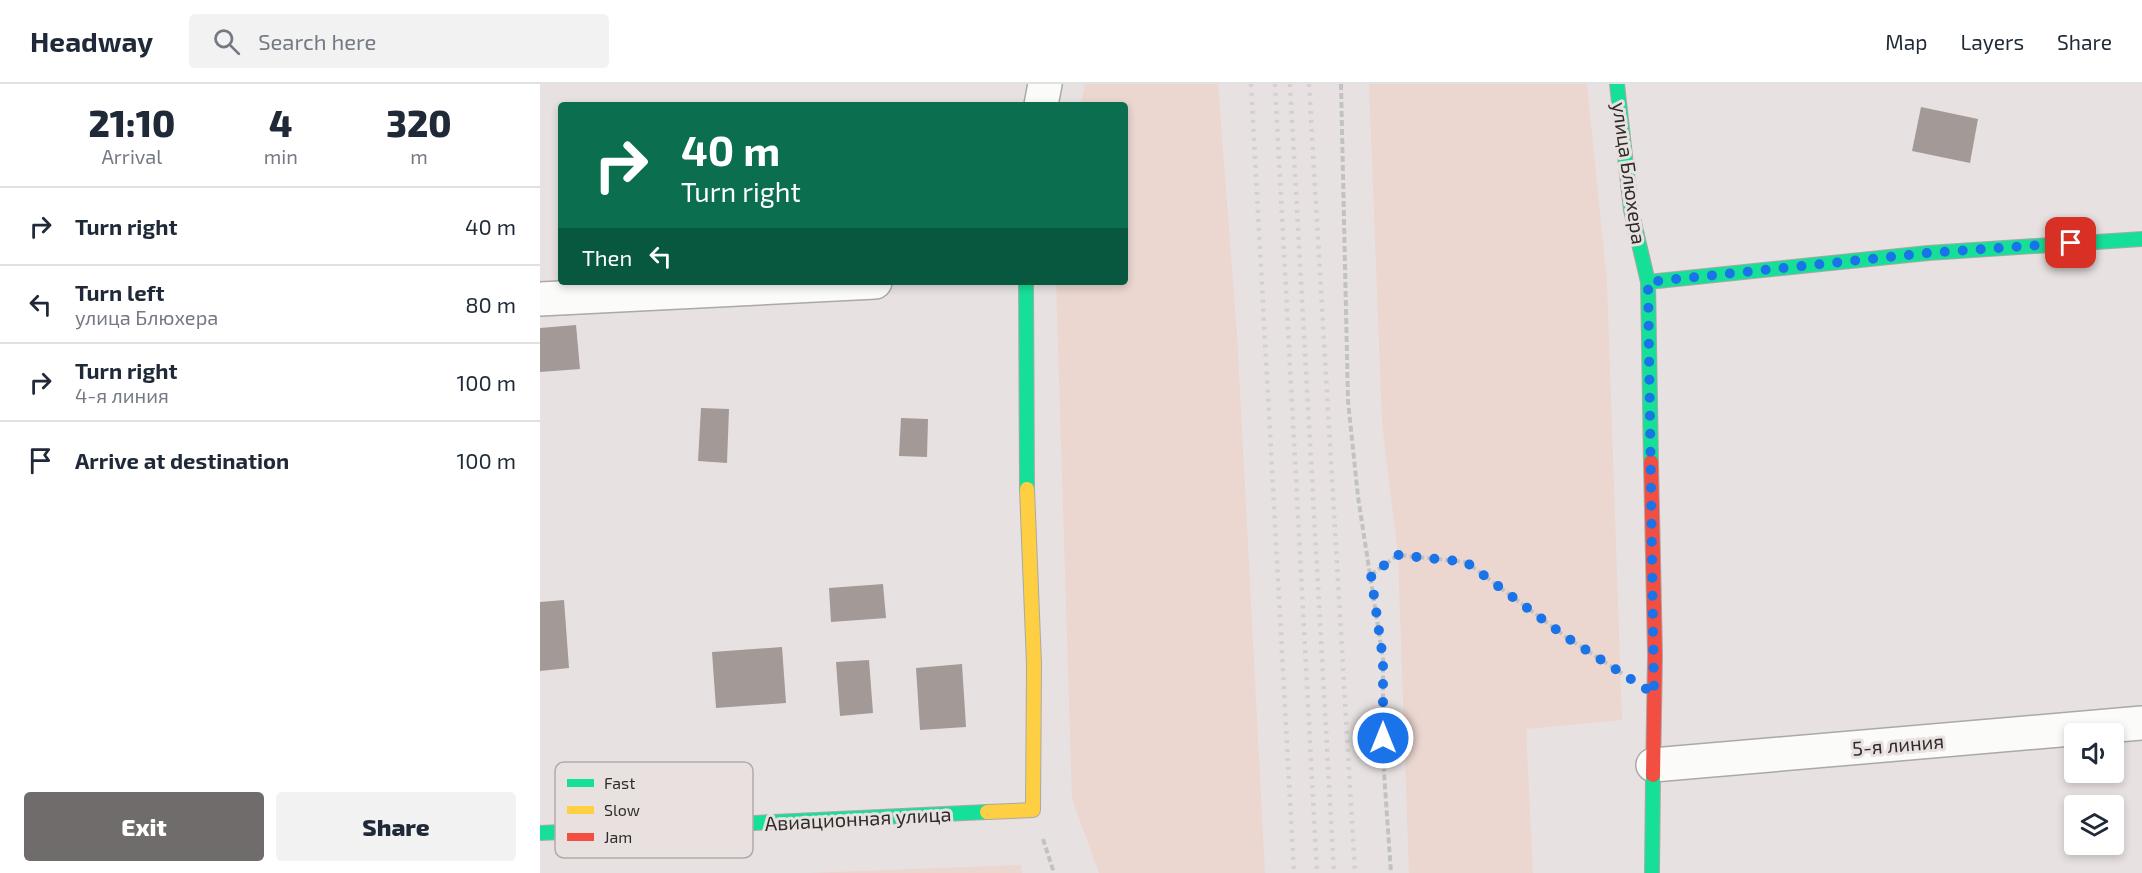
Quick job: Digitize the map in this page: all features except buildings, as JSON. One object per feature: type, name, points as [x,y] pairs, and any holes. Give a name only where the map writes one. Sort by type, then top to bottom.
[{"type":"street","points":[[1042,102],[1045,84]]},
{"type":"street","name":"улица Блюхера","points":[[1617,84],[1631,210],[1648,282],[1654,694],[1652,873]]},
{"type":"street","points":[[1648,282],[1928,253],[2142,239]]},
{"type":"street","points":[[540,299],[816,285]]},
{"type":"street","points":[[1026,285],[1027,512],[1034,664],[1033,810]]},
{"type":"street","name":"5-я линия","points":[[1653,765],[2142,723]]},
{"type":"street","name":"Авиационная улица","points":[[753,823],[1033,810]]},
{"type":"street","name":"Авиационная улица","points":[[540,833],[555,832]]},
{"type":"path","points":[[1341,84],[1348,401],[1358,497],[1383,659],[1383,758],[1391,873]]},
{"type":"path","points":[[1371,575],[1398,555],[1466,562],[1566,637],[1654,694]]},
{"type":"path","points":[[1033,810],[1054,873]]},
{"type":"shaded area","points":[[1085,84],[1218,84],[1237,334],[1265,873],[1099,873],[1072,799],[1056,285],[1128,285],[1128,102],[1082,102]]},
{"type":"shaded area","points":[[1369,84],[1587,84],[1607,282],[1622,720],[1526,729],[1533,873],[1409,873],[1398,555],[1382,423]]},
{"type":"shaded area","points":[[1021,865],[1022,873],[808,873]]},
{"type":"railway","points":[[1251,84],[1294,873]]},
{"type":"railway","points":[[1275,84],[1317,873]]},
{"type":"railway","points":[[1290,84],[1334,873]]},
{"type":"railway","points":[[1309,84],[1355,873]]},
{"type":"traffic: fast","points":[[1617,84],[1631,210],[1648,282],[1651,462]]},
{"type":"traffic: fast","points":[[1648,282],[1928,253],[2142,239]]},
{"type":"traffic: fast","points":[[1026,285],[1027,489]]},
{"type":"traffic: fast","points":[[1652,873],[1653,775]]},
{"type":"traffic: fast","points":[[753,823],[987,812]]},
{"type":"traffic: fast","points":[[540,833],[555,832]]},
{"type":"traffic: slow","points":[[987,812],[1033,810],[1034,664],[1027,489]]},
{"type":"traffic: jam","points":[[1651,462],[1655,655],[1653,775]]},
{"type":"route","points":[[1383,738],[1383,659],[1371,575],[1398,555],[1466,562],[1566,637],[1654,694],[1648,282],[1928,253],[2071,243]]}]
